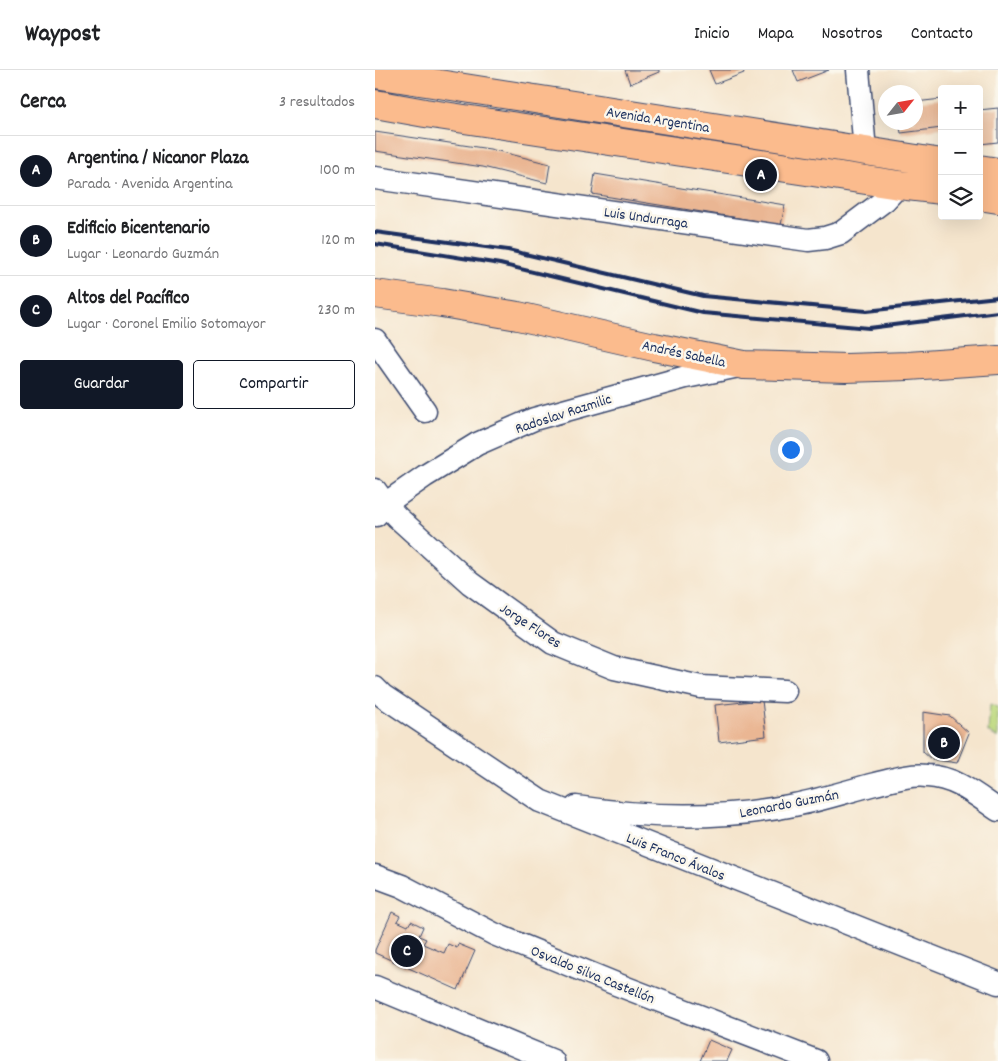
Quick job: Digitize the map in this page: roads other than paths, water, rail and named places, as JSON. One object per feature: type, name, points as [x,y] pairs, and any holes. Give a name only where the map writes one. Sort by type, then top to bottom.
[{"type":"main road","name":"Avenida Argentina","points":[[375,74],[938,162]]},
{"type":"main road","name":"Avenida Argentina","points":[[375,104],[938,190]]},
{"type":"main road","points":[[983,170],[998,172]]},
{"type":"main road","points":[[983,197],[998,199]]},
{"type":"main road","name":"Andrés Sabella","points":[[375,294],[518,316],[744,365],[873,367],[998,360]]},
{"type":"street","points":[[858,70],[865,151]]},
{"type":"street","name":"Luis Undurraga","points":[[375,178],[808,240],[841,234],[885,200],[899,185]]},
{"type":"street","points":[[375,340],[425,411]]},
{"type":"street","name":"Radoslav Razmilic","points":[[378,503],[477,444],[534,419],[685,377],[744,365]]},
{"type":"street","name":"Jorge Flores","points":[[378,503],[397,517],[470,583],[553,643],[614,668],[701,687],[785,691]]},
{"type":"street","name":"Luis Franco Ávalos","points":[[375,688],[383,696],[540,801],[998,983]]},
{"type":"street","name":"Leonardo Guzmán","points":[[540,801],[595,810],[650,815],[732,815],[797,805],[886,781],[904,777],[923,776],[941,778],[957,784],[998,810]]},
{"type":"street","points":[[375,864],[402,886]]},
{"type":"street","name":"Osvaldo Silva Castellón","points":[[375,876],[402,886],[494,934],[616,984],[816,1061]]},
{"type":"street","points":[[375,987],[553,1061]]},
{"type":"railway","points":[[375,232],[508,250],[703,296],[866,311],[998,297]]},
{"type":"railway","points":[[375,244],[500,264],[703,313],[869,328],[998,312]]},
{"type":"place","name":"Argentina / Nicanor Plaza","points":[[761,175]]},
{"type":"place","name":"Edificio Bicentenario","points":[[944,743]]},
{"type":"place","name":"Altos del Pacífico","points":[[407,951]]}]
